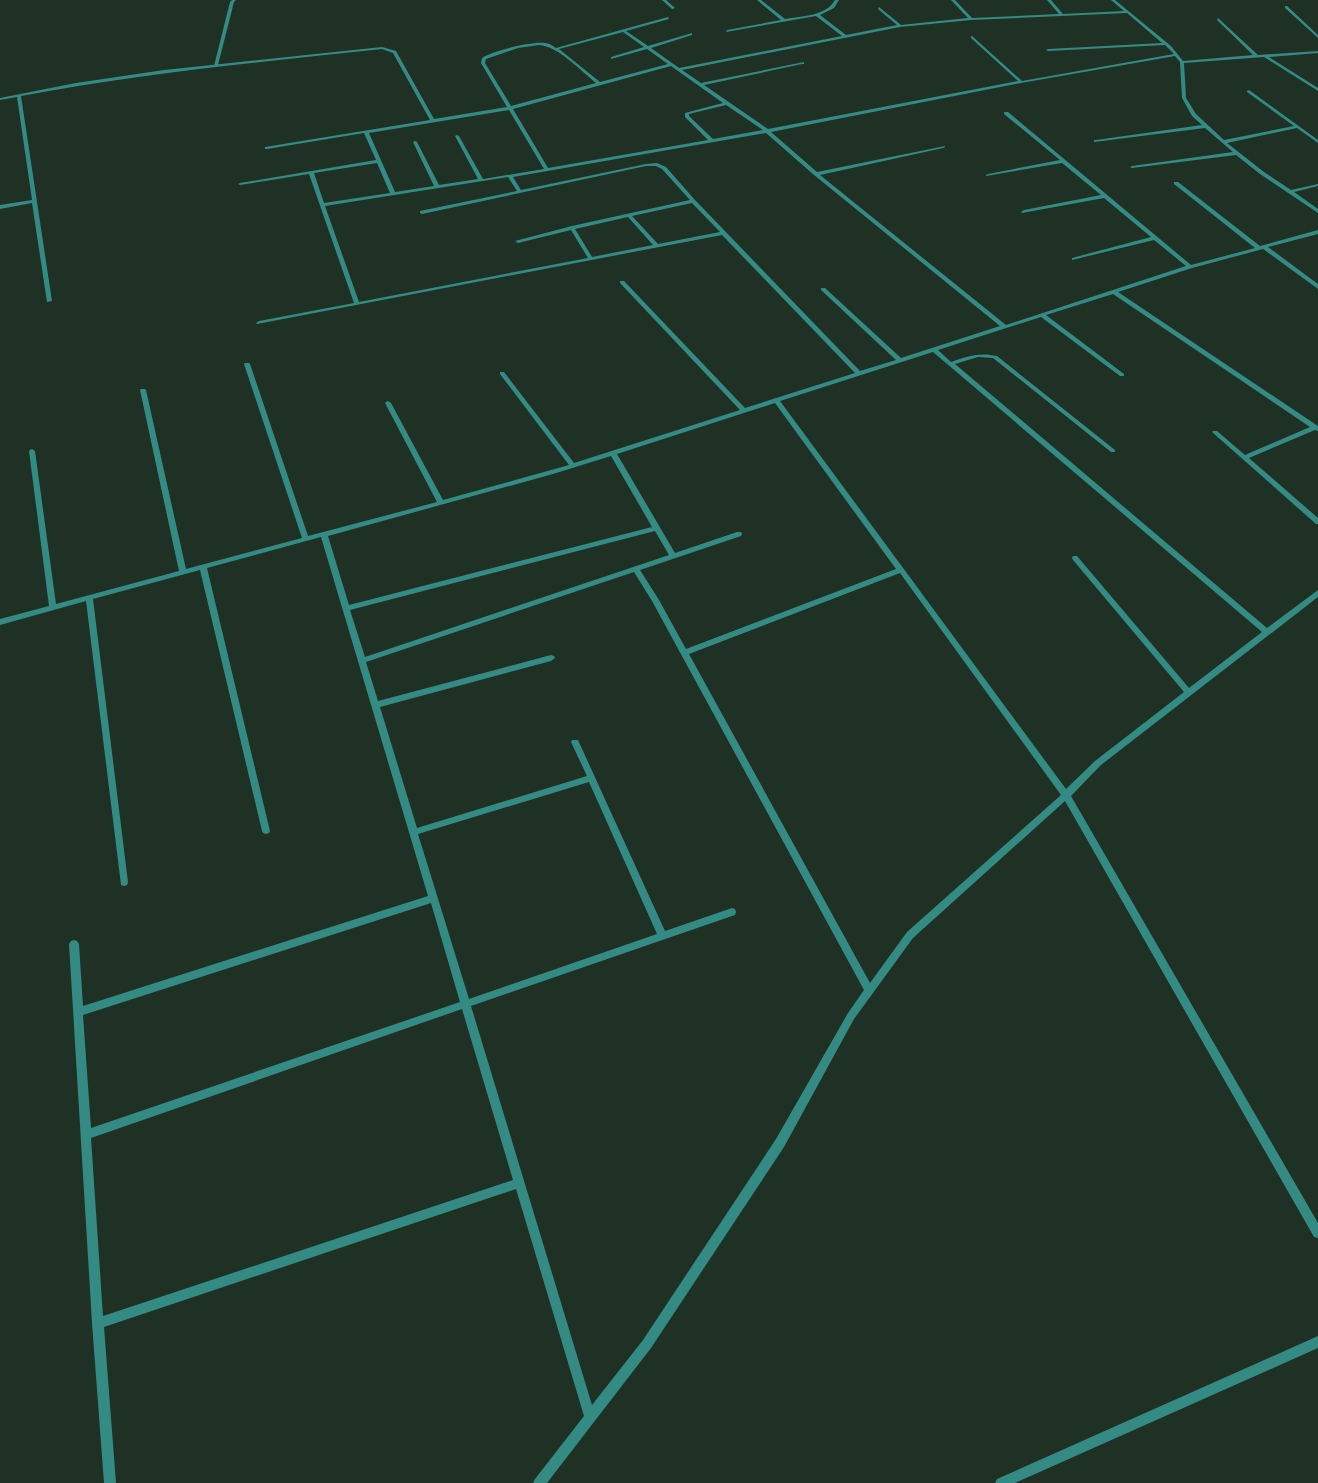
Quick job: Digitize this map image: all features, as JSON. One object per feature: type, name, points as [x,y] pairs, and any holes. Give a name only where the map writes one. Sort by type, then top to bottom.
[{"type":"street","points":[[216,65],[232,2],[234,0]]},
{"type":"street","points":[[664,0],[673,8]]},
{"type":"street","points":[[759,0],[785,21]]},
{"type":"street","points":[[727,31],[817,15],[830,9],[837,0]]},
{"type":"street","points":[[953,0],[971,19]]},
{"type":"street","points":[[1049,0],[1061,14]]},
{"type":"street","points":[[1113,0],[1166,44],[1182,62],[1184,98],[1194,115],[1223,142],[1262,173],[1318,211]]},
{"type":"street","points":[[1286,7],[1318,37]]},
{"type":"street","points":[[879,8],[900,26]]},
{"type":"street","points":[[678,69],[900,26],[971,19],[1127,12]]},
{"type":"street","points":[[817,15],[845,36]]},
{"type":"street","points":[[556,49],[668,18]]},
{"type":"street","points":[[1218,19],[1257,57]]},
{"type":"street","points":[[624,31],[767,131],[816,174],[1005,327]]},
{"type":"street","points":[[613,58],[691,34]]},
{"type":"street","points":[[972,36],[1021,82]]},
{"type":"street","points":[[547,170],[483,63],[484,58],[490,55],[536,44],[546,44],[556,49],[599,84]]},
{"type":"street","points":[[1048,50],[1166,44]]},
{"type":"street","points":[[0,98],[76,84],[216,65],[367,48],[389,49],[395,52],[433,121]]},
{"type":"street","points":[[1182,62],[1318,52]]},
{"type":"street","points":[[323,205],[547,170],[712,141],[1021,82],[1176,55]]},
{"type":"street","points":[[1265,56],[1318,90]]},
{"type":"street","points":[[701,84],[802,62]]},
{"type":"street","points":[[267,148],[510,108],[672,64]]},
{"type":"street","points":[[1249,91],[1318,142]]},
{"type":"street","points":[[19,95],[49,301]]},
{"type":"street","points":[[712,141],[687,116],[687,113],[728,103]]},
{"type":"street","points":[[1006,113],[1190,267]]},
{"type":"street","points":[[1096,141],[1206,126]]},
{"type":"street","points":[[1223,142],[1297,127]]},
{"type":"street","points":[[366,132],[393,194]]},
{"type":"street","points":[[457,136],[481,180]]},
{"type":"street","points":[[415,142],[437,187]]},
{"type":"street","points":[[816,174],[943,147]]},
{"type":"street","points":[[1132,167],[1237,153]]},
{"type":"street","points":[[240,184],[379,161]]},
{"type":"street","points":[[988,175],[1064,161]]},
{"type":"street","points":[[422,212],[646,165],[657,164],[664,168],[692,201],[859,374]]},
{"type":"street","points":[[311,172],[357,304]]},
{"type":"street","points":[[510,176],[520,192]]},
{"type":"street","points":[[1176,183],[1261,248],[1318,287]]},
{"type":"street","points":[[1290,192],[1318,185]]},
{"type":"street","points":[[1024,212],[1106,196]]},
{"type":"street","points":[[0,207],[34,201]]},
{"type":"street","points":[[518,240],[692,201]]},
{"type":"street","points":[[629,216],[657,246]]},
{"type":"street","points":[[572,228],[591,259]]},
{"type":"street","points":[[0,622],[442,503],[573,466],[1190,267],[1318,232]]},
{"type":"street","points":[[259,322],[723,233]]},
{"type":"street","points":[[1074,259],[1155,238]]},
{"type":"street","points":[[622,282],[744,411]]},
{"type":"street","points":[[823,289],[901,361]]},
{"type":"street","points":[[1114,292],[1316,428]]},
{"type":"street","points":[[1042,315],[1122,375]]},
{"type":"street","points":[[934,350],[1267,632]]},
{"type":"street","points":[[950,364],[976,355],[987,354],[995,357],[1113,451]]},
{"type":"street","points":[[247,364],[306,540]]},
{"type":"street","points":[[502,373],[573,466]]},
{"type":"street","points":[[143,390],[183,573]]},
{"type":"street","points":[[777,401],[1066,796],[1318,1233]]},
{"type":"street","points":[[388,403],[442,503]]},
{"type":"street","points":[[1244,458],[1316,428]]},
{"type":"street","points":[[1215,432],[1318,522]]},
{"type":"street","points":[[32,451],[53,608]]},
{"type":"street","points":[[613,454],[673,556]]},
{"type":"street","points":[[346,608],[656,528]]},
{"type":"street","points":[[362,661],[739,534]]},
{"type":"street","points":[[324,535],[590,1417]]},
{"type":"street","points":[[1075,558],[1189,693]]},
{"type":"street","points":[[203,567],[266,831]]},
{"type":"street","points":[[636,569],[684,653],[869,990]]},
{"type":"street","points":[[684,653],[901,570]]},
{"type":"street","points":[[539,1483],[647,1344],[780,1143],[851,1016],[910,935],[1066,796],[1098,763],[1318,593]]},
{"type":"street","points":[[89,598],[124,882]]},
{"type":"street","points":[[376,705],[551,658]]},
{"type":"street","points":[[575,742],[663,936]]},
{"type":"street","points":[[414,832],[592,778]]},
{"type":"street","points":[[79,1012],[434,898]]},
{"type":"street","points":[[86,1135],[732,912]]},
{"type":"street","points":[[74,944],[98,1323],[110,1483]]},
{"type":"street","points":[[98,1323],[520,1183]]},
{"type":"street","points":[[1001,1483],[1318,1342]]}]
